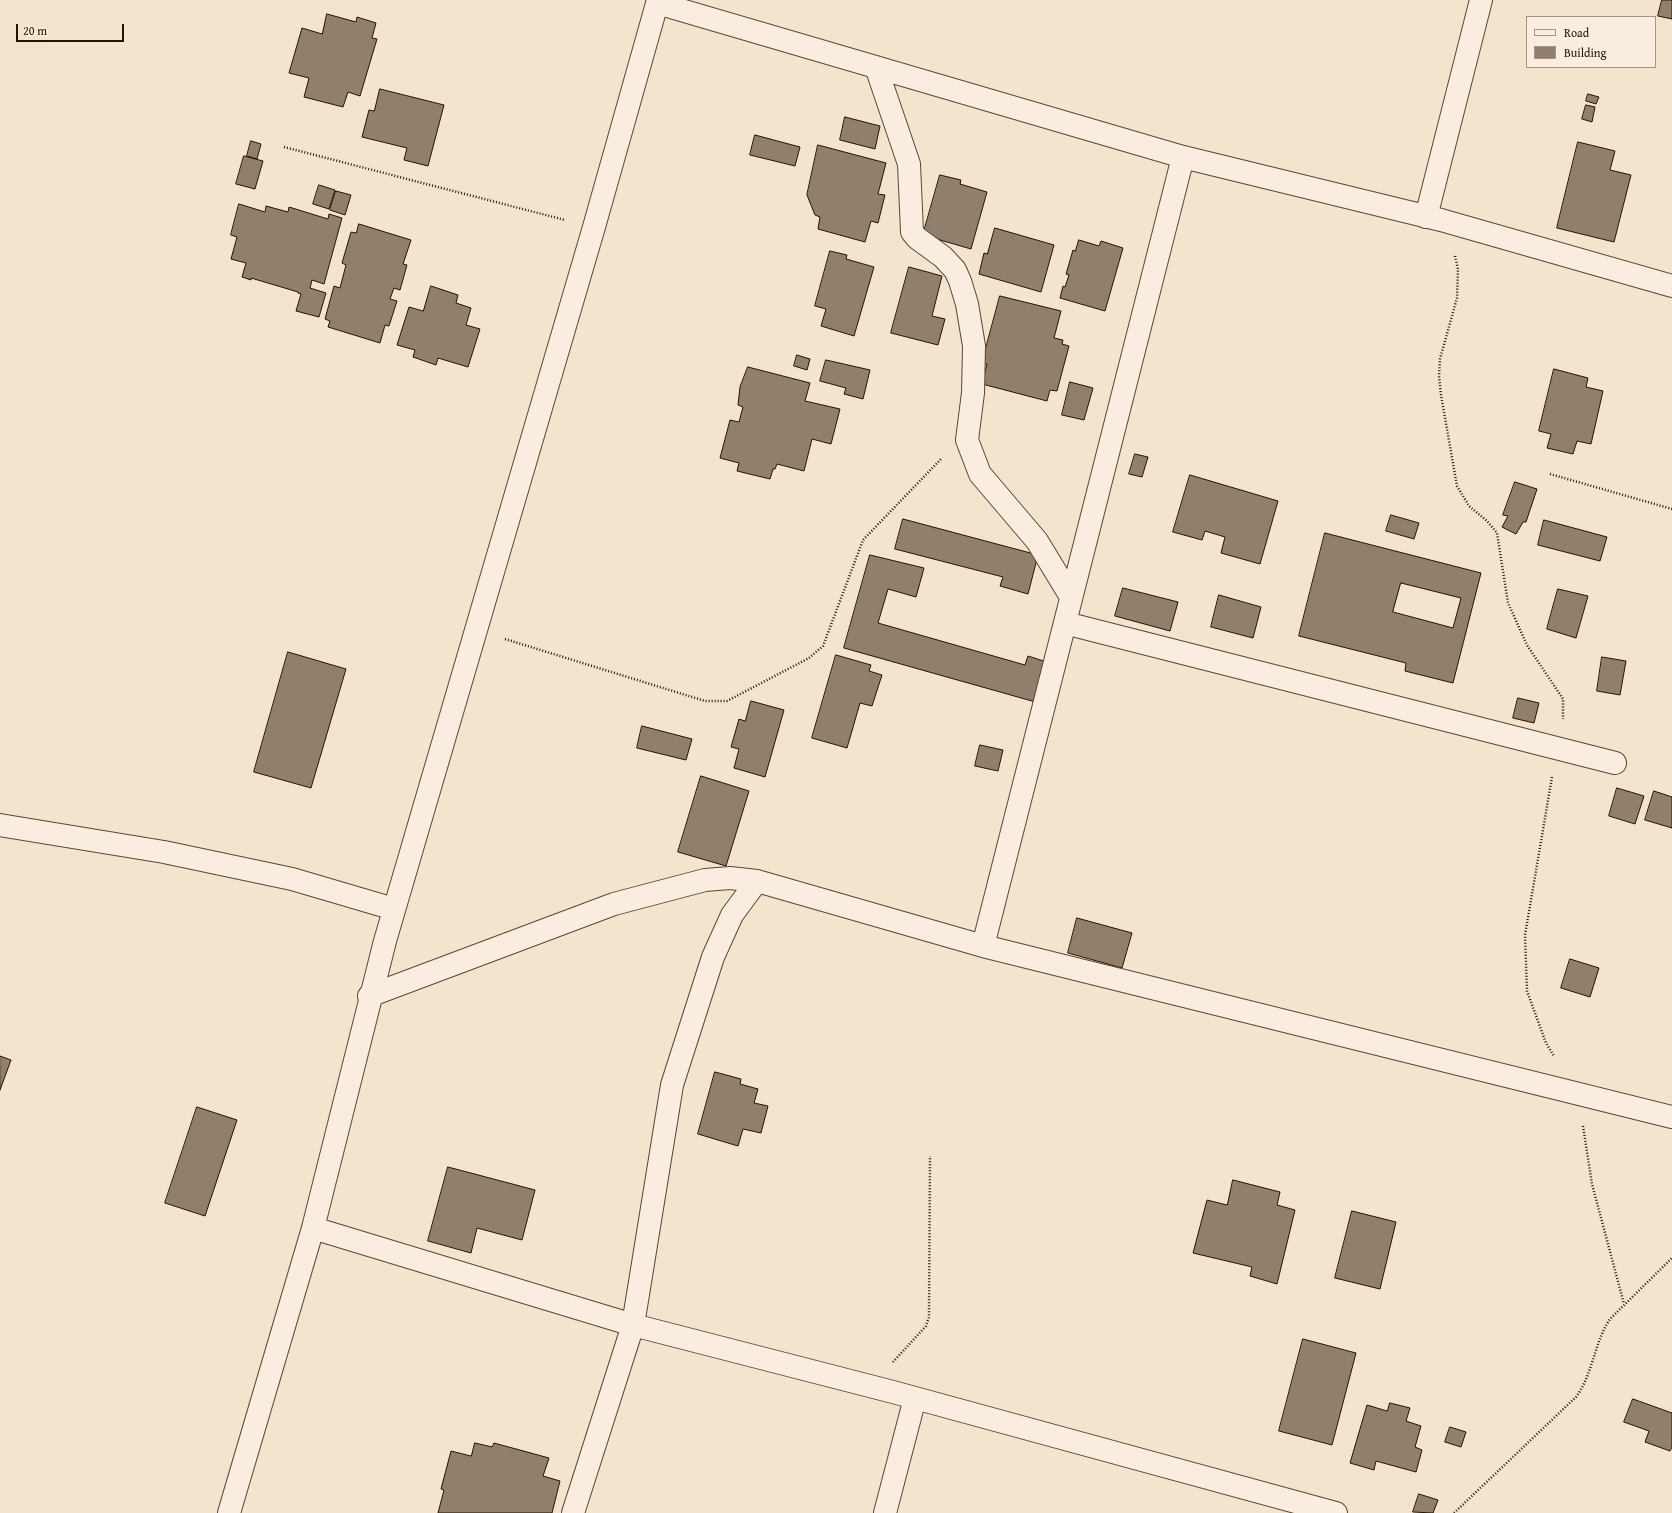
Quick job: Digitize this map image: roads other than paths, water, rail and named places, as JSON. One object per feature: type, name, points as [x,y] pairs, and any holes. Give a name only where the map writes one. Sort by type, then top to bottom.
[{"type":"street","points":[[1433,218],[1481,0]]},
{"type":"street","points":[[229,1513],[313,1228],[369,996],[594,228],[658,1],[1183,157],[1433,218],[1672,286]]},
{"type":"street","points":[[876,67],[909,164],[912,232],[917,238],[943,257],[955,270],[967,304],[975,360],[973,393],[967,440],[980,474],[1037,541],[1071,597]]},
{"type":"street","points":[[983,946],[1183,157]]},
{"type":"street","points":[[1065,623],[1558,747],[1615,763]]},
{"type":"street","points":[[0,825],[164,852],[292,879],[394,909]]},
{"type":"street","points":[[369,996],[614,904],[705,880],[730,878],[757,882],[983,946],[1672,1117]]},
{"type":"street","points":[[573,1513],[633,1325],[672,1085],[713,957],[732,915],[757,882]]},
{"type":"street","points":[[313,1228],[633,1325],[893,1392],[1336,1513]]},
{"type":"street","points":[[885,1513],[915,1398]]}]
